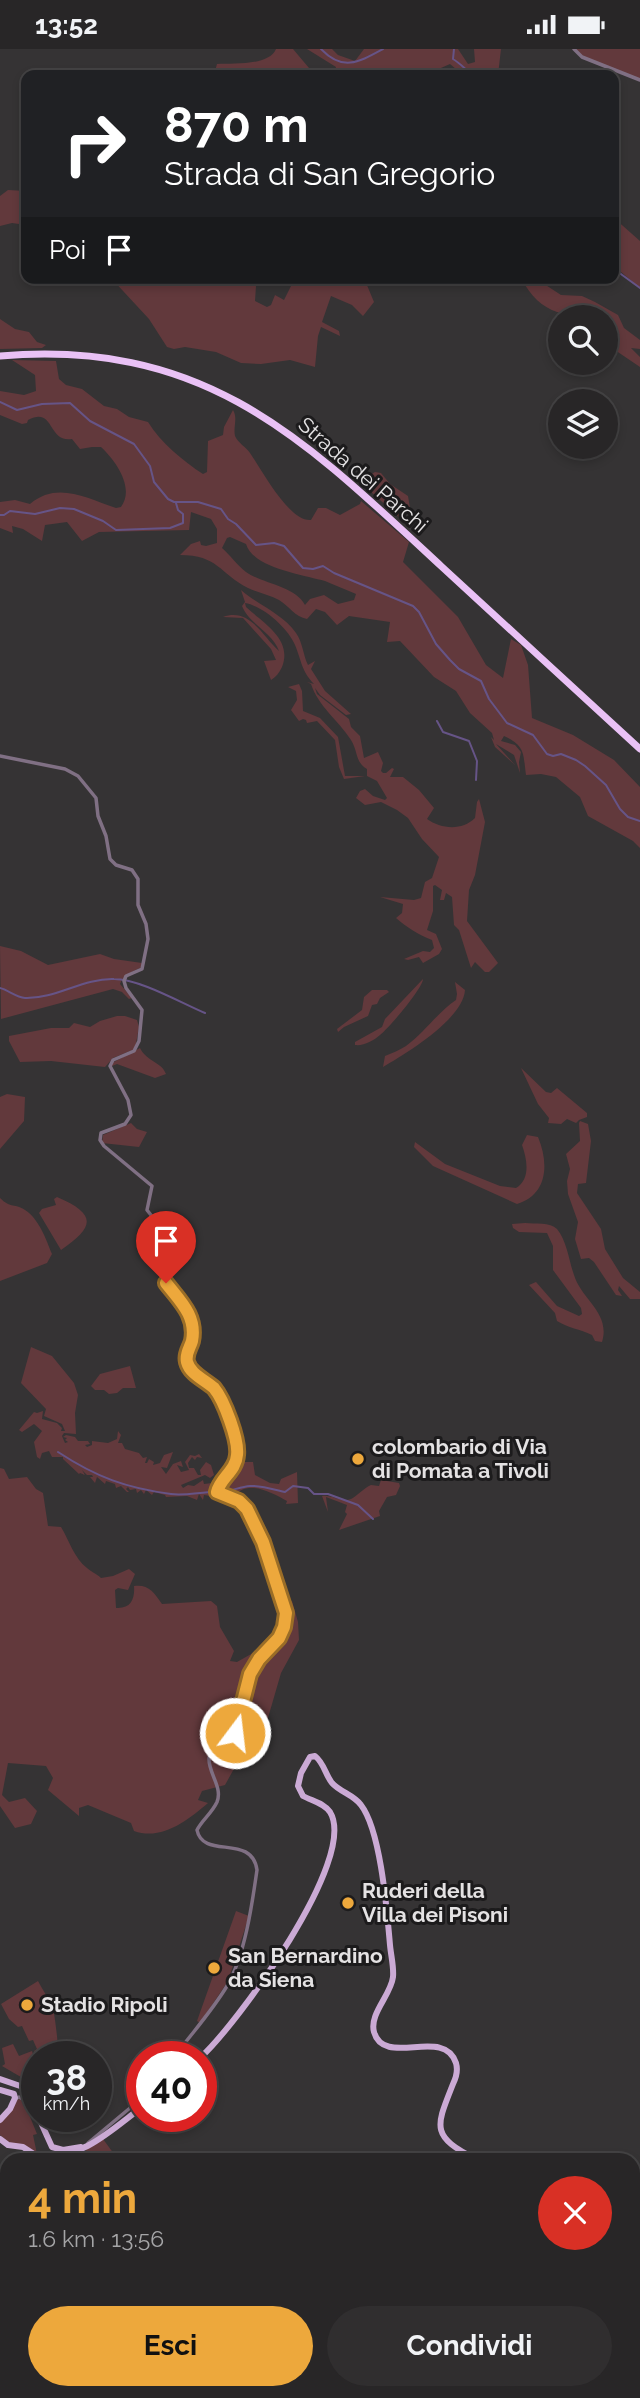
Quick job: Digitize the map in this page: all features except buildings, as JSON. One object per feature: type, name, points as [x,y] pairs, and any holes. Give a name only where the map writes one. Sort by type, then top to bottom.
[{"type":"highway","name":"Strada dei Parchi","points":[[0,355],[60,354],[126,361],[186,378],[233,398],[276,424],[322,459],[640,746]]},
{"type":"main road","points":[[217,2041],[252,1997],[304,1917],[323,1876],[331,1851],[332,1818],[325,1807],[303,1797],[298,1786],[306,1762],[311,1756],[315,1756],[321,1761],[333,1784],[362,1806],[376,1845],[386,1898],[393,1972],[389,1990],[374,2021],[374,2033],[381,2042],[390,2046],[436,2046],[450,2054],[456,2063],[456,2072],[441,2112],[440,2128],[450,2143],[466,2153]]},
{"type":"main road","points":[[0,2079],[21,2088]]},
{"type":"main road","points":[[0,2090],[14,2097],[10,2109],[0,2120]]},
{"type":"main road","points":[[65,2153],[92,2144],[126,2119]]},
{"type":"main road","points":[[44,2132],[48,2143],[56,2149],[74,2151],[92,2144]]},
{"type":"main road","points":[[0,2139],[8,2145],[23,2147],[32,2153]]},
{"type":"street","points":[[574,49],[585,59],[614,70]]},
{"type":"street","points":[[619,72],[640,80]]},
{"type":"street","points":[[0,756],[67,769],[78,776],[96,799],[111,860],[117,865],[132,869],[138,878],[138,905],[146,926],[148,948],[141,970],[126,976],[124,982],[141,1009],[139,1043],[134,1051],[114,1059],[110,1065],[128,1100],[130,1116],[125,1124],[101,1133],[100,1141],[152,1186],[147,1210],[165,1233],[169,1254],[166,1283],[186,1307],[193,1327],[187,1355],[188,1364],[218,1395],[233,1430],[237,1448],[234,1467],[217,1492],[239,1501],[246,1507],[261,1538],[285,1608],[285,1623],[281,1635],[259,1659],[250,1674],[235,1733],[226,1745],[209,1757],[218,1799],[197,1829],[198,1837],[205,1843],[232,1847],[247,1854],[256,1863],[257,1870],[249,1920],[229,1982],[187,2041]]},
{"type":"street","points":[[14,2097],[21,2097]]},
{"type":"street","points":[[14,2097],[21,2098]]},
{"type":"street","points":[[83,2146],[126,2111]]},
{"type":"shaded area","points":[[276,49],[293,49],[309,68],[315,70],[215,70],[217,64],[258,61]]},
{"type":"shaded area","points":[[307,49],[332,49],[338,55],[355,61],[364,49],[458,49],[468,64],[475,62],[474,49],[501,49],[499,70],[457,70],[450,64],[436,70],[335,70],[336,67]]},
{"type":"shaded area","points":[[574,49],[640,49],[640,80],[619,70],[580,56]]},
{"type":"shaded area","points":[[8,190],[21,191],[21,224],[0,226],[0,196]]},
{"type":"shaded area","points":[[619,222],[640,241],[640,288],[619,270]]},
{"type":"shaded area","points":[[117,284],[258,284],[255,301],[267,307],[271,305],[275,295],[284,300],[292,284],[366,284],[374,302],[363,316],[352,305],[331,296],[322,322],[339,331],[340,336],[321,327],[315,367],[290,360],[261,364],[241,363],[216,352],[167,347],[149,319]]},
{"type":"shaded area","points":[[525,284],[544,284],[561,295],[582,296],[600,305],[548,305],[548,308],[537,300]]},
{"type":"shaded area","points":[[618,315],[624,328],[640,340],[640,349],[631,348],[640,357],[640,367],[618,352]]},
{"type":"shaded area","points":[[0,319],[15,329],[29,332],[37,342],[46,345],[42,348],[0,349]]},
{"type":"shaded area","points":[[12,360],[56,361],[59,379],[66,385],[82,389],[104,406],[148,422],[173,451],[203,474],[207,472],[208,441],[223,435],[233,410],[236,438],[294,513],[311,520],[318,508],[326,508],[340,515],[361,501],[409,542],[403,562],[458,617],[486,665],[503,678],[511,639],[521,645],[528,665],[532,718],[573,735],[614,760],[640,787],[640,848],[633,841],[588,816],[580,797],[556,777],[526,775],[520,747],[504,736],[501,741],[515,745],[521,752],[520,773],[514,755],[496,744],[515,765],[495,747],[492,733],[470,713],[456,691],[434,677],[400,641],[387,642],[390,622],[349,616],[337,625],[325,612],[316,609],[307,619],[303,618],[279,600],[238,582],[211,561],[180,555],[191,544],[200,541],[201,545],[206,546],[217,543],[217,529],[211,519],[191,512],[189,530],[99,532],[82,541],[67,522],[45,525],[42,541],[23,529],[12,526],[13,533],[0,528],[0,502],[15,500],[30,504],[40,497],[61,493],[83,496],[116,508],[121,507],[125,500],[122,475],[101,447],[80,449],[72,439],[58,436],[43,418],[37,417],[22,424],[0,415],[0,391],[24,395],[36,391],[35,375]],"holes":[[[230,537],[246,544],[258,559],[269,565],[356,594],[354,600],[338,604],[324,595],[310,599],[305,605],[286,589],[246,572],[222,548]]]},
{"type":"shaded area","points":[[375,472],[381,473],[390,484],[408,496],[410,508],[402,512],[409,526],[361,483]]},
{"type":"shaded area","points":[[241,590],[291,626],[300,641],[308,665],[315,661],[311,669],[325,691],[351,714],[346,715],[315,688],[317,694],[349,719],[351,727],[360,736],[364,758],[378,752],[383,763],[383,773],[392,768],[394,769],[390,777],[403,777],[419,790],[434,808],[427,819],[445,827],[464,825],[475,818],[479,799],[485,822],[475,875],[469,890],[467,921],[498,963],[489,972],[485,972],[475,962],[471,968],[459,930],[454,925],[452,897],[446,893],[444,900],[440,900],[442,890],[435,885],[433,911],[427,930],[436,934],[442,949],[439,954],[423,963],[419,957],[404,959],[423,951],[430,952],[434,948],[432,940],[396,918],[402,913],[403,904],[380,897],[414,900],[421,898],[425,882],[432,878],[439,857],[422,839],[408,818],[397,810],[381,802],[365,805],[356,798],[360,791],[365,789],[373,796],[385,800],[387,798],[377,781],[367,776],[367,769],[359,760],[351,740],[307,682],[314,684],[304,670],[292,638],[281,625],[259,608],[245,603],[280,640],[283,648],[282,667],[271,680],[264,661],[276,660],[271,649],[243,618],[223,617],[233,615],[241,616],[248,620],[279,651],[271,638],[245,612]]},
{"type":"shaded area","points":[[299,684],[303,711],[320,718],[338,737],[345,776],[365,776],[344,779],[339,767],[335,740],[317,721],[299,721],[291,710],[297,700],[296,691],[288,687]]},
{"type":"shaded area","points":[[0,946],[21,951],[48,965],[100,954],[142,963],[142,967],[126,976],[120,984],[132,998],[129,999],[122,992],[113,989],[1,1019]]},
{"type":"shaded area","points":[[423,979],[412,999],[384,1031],[368,1043],[355,1045],[355,1042],[382,1027],[385,1019]]},
{"type":"shaded area","points":[[455,982],[465,990],[455,1012],[432,1034],[383,1067],[385,1056],[406,1046],[456,1000]]},
{"type":"shaded area","points":[[372,990],[389,992],[380,998],[377,1004],[372,1005],[368,1016],[338,1032],[337,1029],[362,1010],[364,997]]},
{"type":"shaded area","points":[[117,1016],[137,1020],[139,1027],[135,1049],[113,1058],[105,1067],[51,1061],[20,1062],[9,1041],[9,1036],[51,1028],[69,1028],[74,1023],[90,1027]]},
{"type":"shaded area","points":[[140,1048],[166,1074],[155,1078],[117,1064],[112,1066],[112,1063]]},
{"type":"shaded area","points":[[521,1068],[546,1092],[551,1093],[557,1088],[587,1113],[587,1117],[576,1123],[567,1119],[561,1124],[548,1123],[549,1118],[538,1104]]},
{"type":"shaded area","points":[[7,1094],[25,1097],[24,1121],[0,1149],[0,1097]]},
{"type":"shaded area","points":[[580,1121],[588,1124],[591,1141],[586,1183],[578,1184],[577,1193],[601,1229],[605,1249],[623,1278],[640,1292],[640,1299],[630,1299],[619,1286],[618,1290],[622,1296],[616,1295],[594,1262],[589,1258],[581,1259],[575,1239],[578,1222],[568,1194],[570,1169],[566,1154],[580,1141]]},
{"type":"shaded area","points":[[131,1123],[137,1129],[147,1132],[139,1147],[102,1143],[103,1135]]},
{"type":"shaded area","points":[[527,1135],[538,1137],[542,1147],[543,1177],[535,1193],[517,1204],[433,1166],[414,1147],[415,1142],[445,1164],[500,1186],[516,1188],[526,1174],[522,1145]]},
{"type":"shaded area","points":[[57,1197],[79,1209],[87,1221],[80,1234],[61,1250],[39,1213],[42,1209],[56,1205],[54,1199]]},
{"type":"shaded area","points":[[0,1198],[30,1214],[42,1230],[52,1254],[47,1263],[0,1281]]},
{"type":"shaded area","points":[[512,1224],[550,1225],[557,1229],[578,1284],[599,1314],[604,1332],[602,1342],[595,1341],[592,1335],[557,1321],[555,1313],[529,1285],[536,1282],[557,1306],[579,1316],[582,1314],[581,1308],[553,1270],[553,1246],[547,1233],[519,1232]]},
{"type":"shaded area","points":[[31,1347],[52,1356],[74,1383],[78,1395],[76,1434],[64,1433],[62,1436],[65,1443],[68,1442],[65,1440],[67,1438],[63,1437],[66,1435],[75,1437],[78,1441],[88,1441],[90,1444],[85,1445],[87,1447],[92,1445],[92,1441],[108,1443],[117,1439],[118,1431],[121,1435],[118,1443],[122,1443],[125,1449],[139,1453],[143,1458],[147,1457],[145,1463],[149,1459],[154,1462],[153,1465],[160,1463],[164,1455],[173,1452],[167,1468],[161,1467],[166,1474],[173,1464],[181,1461],[183,1467],[177,1465],[181,1472],[189,1470],[185,1462],[190,1455],[199,1454],[202,1458],[197,1457],[195,1460],[192,1457],[188,1463],[189,1468],[194,1468],[198,1475],[201,1475],[200,1470],[206,1462],[211,1465],[214,1475],[210,1478],[205,1475],[181,1485],[183,1488],[194,1486],[203,1480],[204,1484],[220,1482],[229,1466],[230,1471],[215,1490],[221,1497],[217,1498],[210,1493],[210,1496],[204,1495],[203,1500],[199,1494],[197,1500],[187,1496],[166,1497],[154,1492],[152,1495],[146,1490],[144,1494],[141,1490],[137,1493],[136,1489],[130,1490],[128,1487],[127,1492],[121,1486],[116,1488],[115,1484],[106,1481],[105,1484],[97,1477],[95,1483],[90,1477],[93,1477],[92,1475],[87,1475],[82,1470],[85,1475],[79,1474],[63,1457],[52,1457],[49,1451],[42,1453],[40,1459],[37,1457],[34,1442],[42,1431],[34,1424],[22,1432],[19,1430],[34,1412],[43,1411],[42,1419],[57,1423],[62,1428],[61,1431],[65,1431],[62,1424],[44,1416],[46,1409],[21,1383]]},
{"type":"shaded area","points":[[130,1366],[136,1388],[123,1388],[117,1393],[109,1394],[91,1386],[100,1374]]},
{"type":"shaded area","points":[[253,1462],[255,1475],[270,1483],[279,1484],[281,1479],[297,1472],[298,1503],[286,1504],[287,1501],[278,1496],[254,1488],[233,1494],[222,1493],[219,1490],[221,1486],[239,1463]]},
{"type":"shaded area","points":[[0,1468],[4,1469],[9,1479],[27,1477],[36,1489],[43,1493],[48,1526],[61,1527],[82,1564],[101,1578],[129,1569],[135,1574],[128,1590],[115,1590],[116,1608],[129,1605],[133,1599],[134,1586],[143,1586],[150,1590],[162,1604],[211,1601],[217,1606],[220,1627],[234,1651],[230,1661],[237,1662],[265,1646],[279,1644],[291,1621],[287,1602],[292,1601],[298,1622],[299,1640],[281,1673],[261,1742],[250,1754],[240,1758],[225,1785],[202,1791],[198,1800],[208,1803],[174,1827],[155,1833],[134,1831],[131,1823],[88,1805],[79,1808],[79,1816],[48,1790],[53,1778],[46,1766],[8,1763],[2,1795],[9,1802],[25,1798],[37,1811],[31,1824],[15,1828],[0,1806]]},
{"type":"shaded area","points":[[381,1480],[399,1483],[400,1486],[396,1495],[387,1497],[379,1511],[380,1516],[339,1530],[347,1514],[347,1505],[326,1497],[328,1512],[322,1496],[351,1499],[371,1485],[379,1486]]},
{"type":"shaded area","points":[[236,1911],[249,1916],[228,1981],[200,2023],[197,2021]]},
{"type":"shaded area","name":"Stadio Ripoli","points":[[38,1981],[53,2009],[57,2041],[29,2041],[22,2026],[18,2027],[9,2019],[1,2004]]},
{"type":"shaded area","points":[[13,2044],[21,2055],[21,2077],[2,2066],[5,2064],[2,2048]]},
{"type":"shaded area","points":[[16,2100],[21,2100],[21,2132],[36,2132],[33,2135],[37,2153],[9,2143],[0,2135],[0,2122]]},
{"type":"shaded area","points":[[103,2139],[113,2153],[87,2153],[86,2150]]},
{"type":"waterway","points":[[321,49],[344,63],[359,61],[383,49]]},
{"type":"waterway","points":[[454,49],[453,59],[467,70]]},
{"type":"waterway","points":[[619,273],[640,288]]},
{"type":"waterway","points":[[0,402],[17,410],[42,404],[70,403],[90,421],[134,444],[150,466],[154,482],[168,499],[174,502],[198,502],[221,509],[256,545],[274,543],[284,546],[303,568],[323,566],[413,606],[436,644],[450,660],[459,669],[481,681],[489,699],[507,723],[533,735],[547,754],[561,754],[585,766],[606,785],[620,809],[628,817],[640,821]]},
{"type":"waterway","points":[[0,515],[10,511],[35,514],[60,508],[74,509],[103,521],[116,530],[170,528],[183,523],[183,514],[176,503]]},
{"type":"waterway","points":[[437,721],[443,732],[469,741],[477,761],[476,780]]},
{"type":"waterway","points":[[0,988],[25,998],[48,995],[91,982],[124,980],[148,987],[205,1013]]},
{"type":"waterway","points":[[58,1452],[99,1475],[140,1488],[176,1494],[215,1492]]},
{"type":"waterway","points":[[220,1492],[250,1486],[285,1492],[293,1486],[308,1488],[314,1494],[328,1494],[358,1505],[373,1519]]},
{"type":"place","name":"colombario di Via di Pomata a Tivoli","points":[[358,1459]]},
{"type":"place","name":"Ruderi della Villa dei Pisoni","points":[[348,1903]]},
{"type":"place","name":"San Bernardino da Siena","points":[[214,1968]]},
{"type":"place","name":"Stadio Ripoli","points":[[27,2005]]},
{"type":"route","points":[[166,1283],[184,1303],[192,1322],[191,1344],[186,1357],[188,1364],[191,1370],[217,1393],[234,1434],[237,1450],[235,1466],[217,1492],[239,1501],[246,1507],[261,1538],[286,1613],[281,1635],[259,1659],[250,1674],[235,1733]]}]
